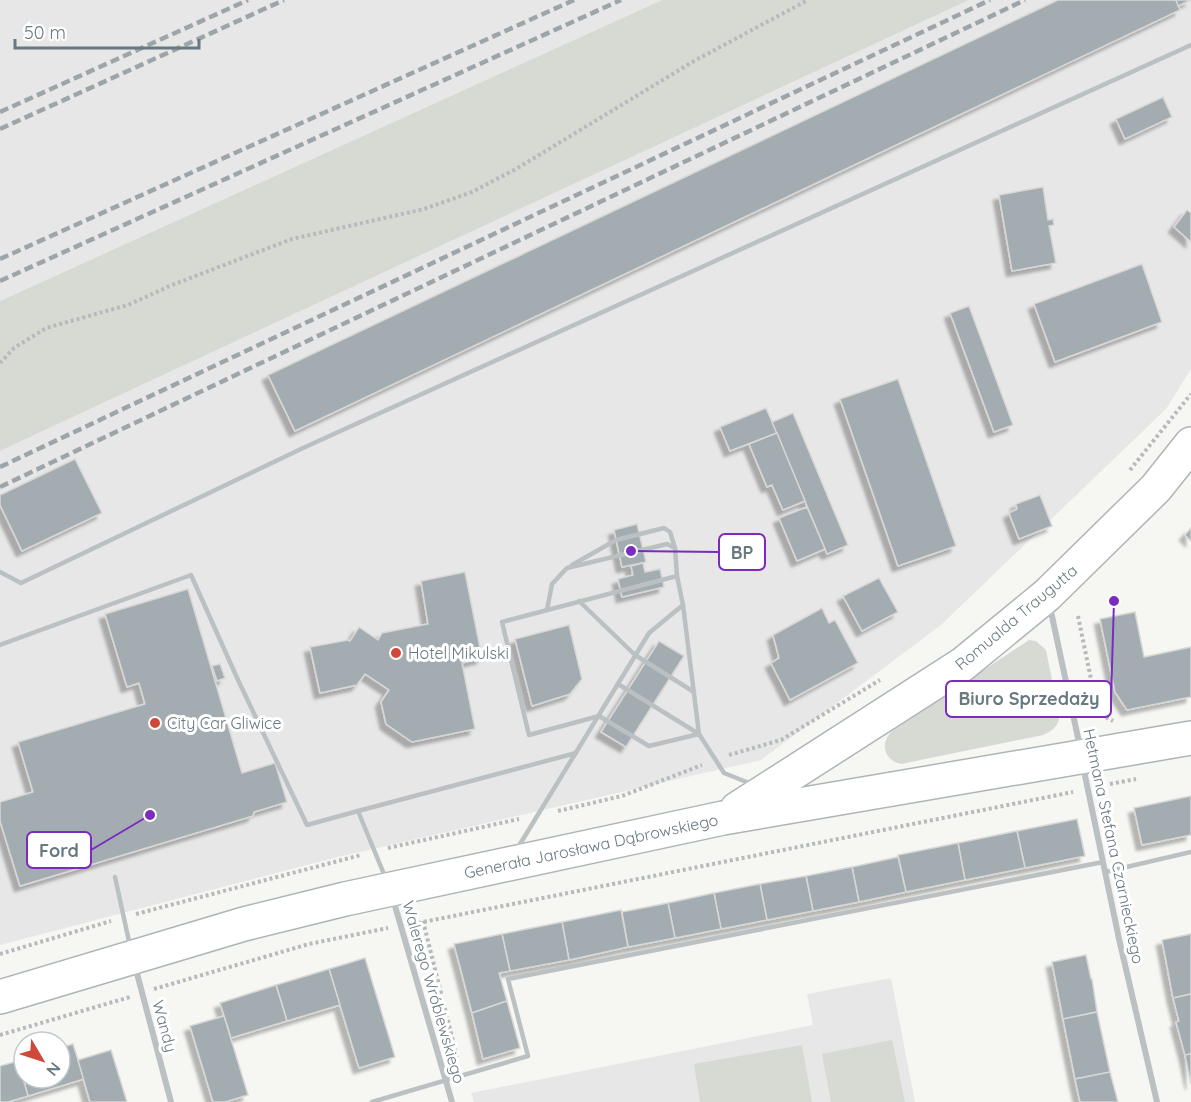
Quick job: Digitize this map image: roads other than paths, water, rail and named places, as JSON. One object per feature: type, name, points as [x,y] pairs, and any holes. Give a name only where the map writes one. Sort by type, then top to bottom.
[{"type":"main road","name":"Romualda Traugutta","points":[[723,818],[963,664],[1047,595],[1156,488],[1191,444]]},
{"type":"main road","name":"Generała Jarosława Dąbrowskiego","points":[[0,997],[244,924],[390,890],[723,818],[1191,738]]},
{"type":"street","name":"Hetmana Stefana Czarnieckiego","points":[[1047,595],[1156,1102]]},
{"type":"street","name":"Walerego Wróblewskiego","points":[[390,890],[452,1102]]},
{"type":"street","name":"Wandy","points":[[133,957],[171,1102]]},
{"type":"lane","points":[[0,572],[21,584],[303,448],[1191,45]]},
{"type":"lane","points":[[547,610],[552,584],[567,568],[616,540],[664,528],[670,532],[675,548],[699,734],[724,773],[767,790]]},
{"type":"lane","points":[[567,568],[667,544],[675,548]]},
{"type":"lane","points":[[0,645],[191,575],[307,825],[576,753]]},
{"type":"lane","points":[[677,576],[502,622],[529,735],[599,716],[649,746],[699,734]]},
{"type":"lane","points":[[579,601],[635,656],[694,693]]},
{"type":"lane","points":[[507,865],[649,633],[683,605]]},
{"type":"lane","points":[[618,684],[699,734]]},
{"type":"lane","points":[[358,811],[390,890]]},
{"type":"lane","points":[[1105,872],[1191,852]]},
{"type":"lane","points":[[372,1102],[528,1056],[508,979],[1103,862]]},
{"type":"lane","points":[[115,877],[133,957]]},
{"type":"railway","points":[[0,112],[248,0]]},
{"type":"railway","points":[[0,129],[284,0]]},
{"type":"railway","points":[[0,259],[574,0]]},
{"type":"railway","points":[[0,281],[621,0]]},
{"type":"railway","points":[[0,467],[990,0]]},
{"type":"railway","points":[[0,487],[1025,0]]},
{"type":"place","name":"BP","points":[[631,551]]},
{"type":"place","name":"Biuro Sprzedaży","points":[[1114,601]]},
{"type":"place","name":"Hotel Mikulski","points":[[396,653]]},
{"type":"place","name":"City Car Gliwice","points":[[155,723]]},
{"type":"place","name":"Ford","points":[[150,815]]}]
